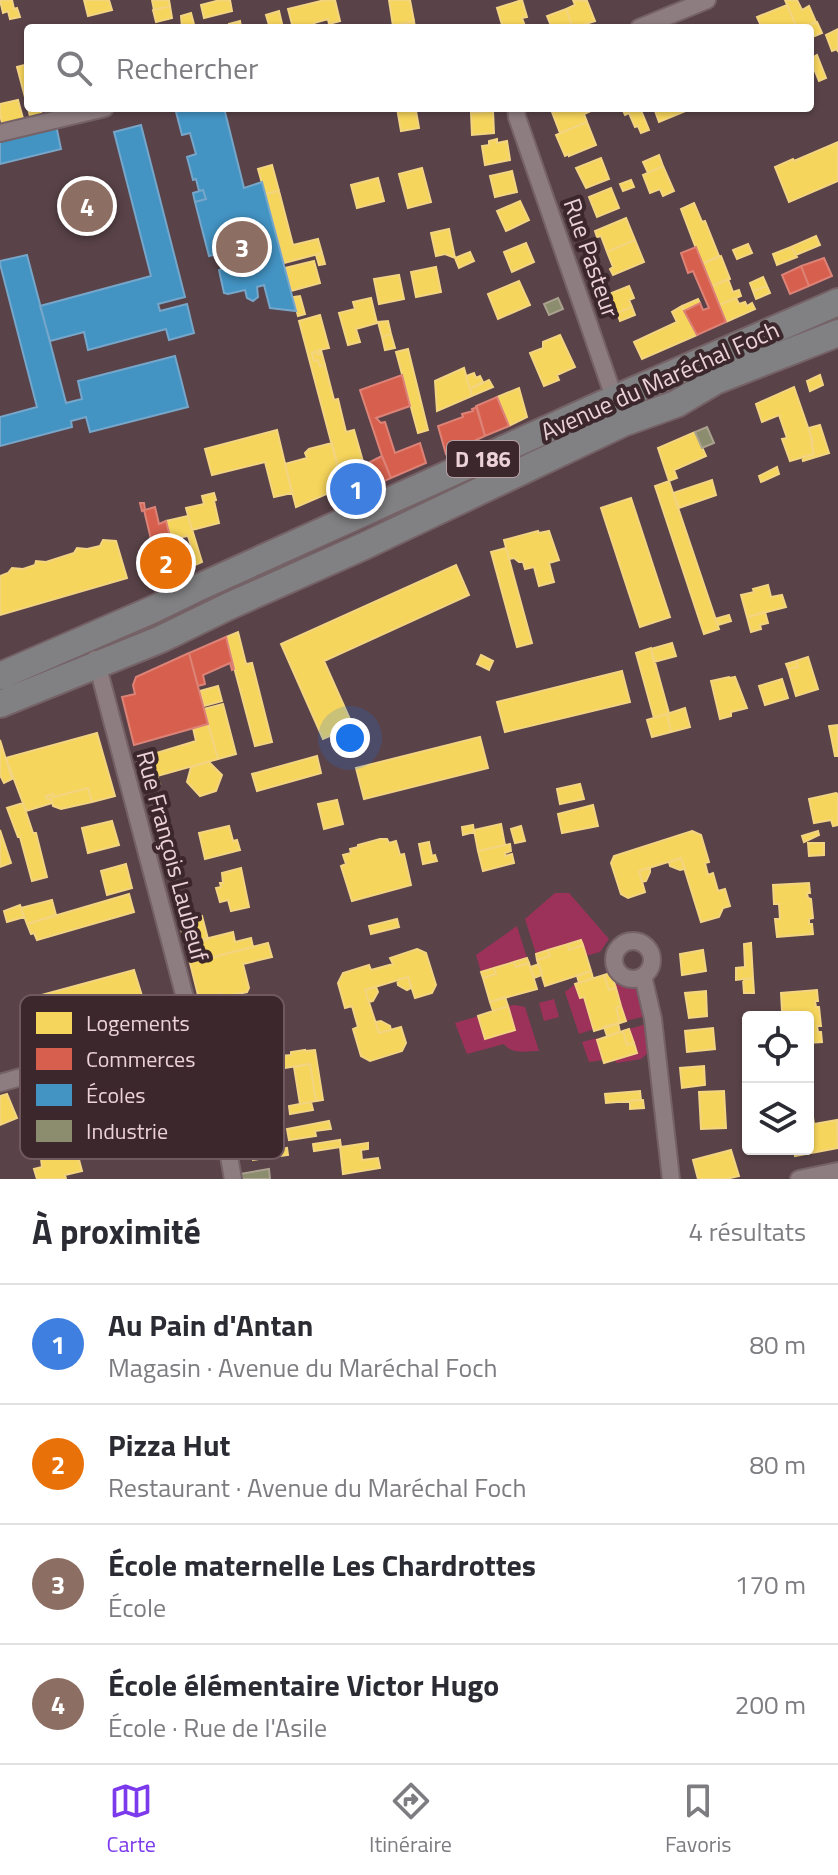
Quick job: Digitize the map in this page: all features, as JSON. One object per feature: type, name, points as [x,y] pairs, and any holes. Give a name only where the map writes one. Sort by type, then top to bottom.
[{"type":"main road","name":"Avenue du Maréchal Foch","points":[[0,704],[161,639],[350,552],[619,411],[838,302]]},
{"type":"main road","name":"Avenue du Maréchal Foch","points":[[0,676],[619,411],[676,404],[715,381],[838,333]]},
{"type":"street","points":[[649,24],[704,1]]},
{"type":"street","points":[[0,133],[88,112]]},
{"type":"street","name":"Rue Pasteur","points":[[516,112],[619,411]]},
{"type":"street","name":"Rue François Laubeuf","points":[[86,639],[97,665],[184,995]]},
{"type":"street","points":[[643,976],[653,1019],[671,1179]]},
{"type":"street","points":[[0,1083],[20,1077]]},
{"type":"street","name":"Rue François Laubeuf","points":[[229,1159],[233,1179]]},
{"type":"street","points":[[799,1179],[838,1171]]},
{"type":"shaded area","points":[[555,893],[569,893],[609,939],[600,952],[586,956],[581,940],[536,954],[525,919]]},
{"type":"shaded area","points":[[517,926],[527,958],[481,972],[476,955]]},
{"type":"shaded area","points":[[611,973],[625,986],[637,988],[646,1016],[626,1021]]},
{"type":"shaded area","points":[[575,984],[580,998],[584,997],[594,1029],[579,1034],[565,992]]},
{"type":"shaded area","points":[[554,999],[559,1017],[544,1021],[539,1003]]},
{"type":"shaded area","points":[[508,1006],[525,1007],[539,1051],[515,1051],[504,1044],[467,1054],[455,1023],[478,1016],[486,1039],[515,1030]]},
{"type":"shaded area","points":[[646,1024],[648,1053],[641,1059],[617,1063],[614,1060],[636,1053],[629,1029]]},
{"type":"shaded area","points":[[597,1038],[603,1060],[589,1062],[582,1042]]},
{"type":"building: Logements","points":[[0,0],[12,0],[20,17],[10,19],[8,11],[3,13]]},
{"type":"building: Logements","points":[[84,0],[109,0],[112,10],[88,16]]},
{"type":"building: Logements","points":[[152,0],[169,0],[170,6],[154,10]]},
{"type":"building: Logements","points":[[230,0],[232,11],[204,18],[201,5]]},
{"type":"building: Logements","points":[[335,0],[340,21],[329,24],[328,19],[314,24],[292,24],[288,9]]},
{"type":"building: Logements","points":[[389,0],[410,0],[414,21],[393,24]]},
{"type":"building: Logements","points":[[522,0],[527,17],[522,18],[524,24],[502,24],[497,8]]},
{"type":"building: Logements","points":[[573,0],[587,1],[595,21],[572,24],[566,9],[575,5]]},
{"type":"building: Logements","points":[[785,0],[797,0],[802,10],[809,6],[816,22],[795,24]]},
{"type":"building: Logements","points":[[787,5],[795,24],[760,24],[757,17]]},
{"type":"building: Logements","points":[[170,6],[172,18],[156,22],[153,10]]},
{"type":"building: Logements","points":[[566,9],[572,24],[550,24],[547,16]]},
{"type":"building: Logements","points":[[279,11],[282,24],[269,24],[266,15]]},
{"type":"building: Logements","points":[[191,13],[194,24],[182,24],[181,16]]},
{"type":"building: Logements","points":[[817,22],[822,33],[814,36],[812,24]]},
{"type":"building: Logements","points":[[838,29],[838,52],[837,49],[832,51],[826,35]]},
{"type":"building: Logements","points":[[817,55],[826,78],[819,81],[814,69],[814,57]]},
{"type":"building: Logements","points":[[24,65],[24,94],[17,67]]},
{"type":"building: Logements","points":[[18,100],[24,122],[3,127],[0,104]]},
{"type":"building: Logements","points":[[29,112],[41,112],[42,116],[31,120]]},
{"type":"building: Logements","points":[[398,112],[416,112],[419,128],[401,131]]},
{"type":"building: Logements","points":[[493,112],[494,133],[472,135],[471,113]]},
{"type":"building: Logements","points":[[552,112],[589,112],[584,114],[587,122],[560,133]]},
{"type":"building: Logements","points":[[624,112],[642,112],[649,130],[641,133],[629,113],[625,115]]},
{"type":"building: Logements","points":[[655,112],[683,112],[659,122]]},
{"type":"building: Logements","points":[[587,122],[596,145],[565,156],[556,135]]},
{"type":"building: Logements","points":[[497,139],[497,143],[507,141],[510,160],[485,165],[482,146]]},
{"type":"building: Logements","points":[[838,142],[838,181],[789,202],[775,167]]},
{"type":"building: Logements","points":[[659,155],[663,166],[648,173],[643,162]]},
{"type":"building: Logements","points":[[601,158],[609,179],[586,188],[576,168]]},
{"type":"building: Logements","points":[[272,165],[279,191],[265,194],[258,169]]},
{"type":"building: Logements","points":[[663,166],[674,191],[663,196],[660,189],[650,193],[643,175]]},
{"type":"building: Logements","points":[[422,168],[431,202],[408,208],[399,174]]},
{"type":"building: Logements","points":[[512,171],[517,192],[495,197],[490,176]]},
{"type":"building: Logements","points":[[378,178],[384,201],[357,208],[351,185]]},
{"type":"building: Logements","points":[[631,180],[634,187],[623,191],[620,184]]},
{"type":"building: Logements","points":[[611,188],[619,208],[597,217],[589,197]]},
{"type":"building: Logements","points":[[279,191],[293,245],[318,239],[322,253],[284,263],[265,194]]},
{"type":"building: Logements","points":[[520,201],[529,220],[506,231],[497,211]]},
{"type":"building: Logements","points":[[694,203],[719,256],[702,264],[681,209]]},
{"type":"building: Logements","points":[[626,218],[635,240],[607,252],[601,236],[597,237],[595,231]]},
{"type":"building: Logements","points":[[449,229],[455,258],[445,254],[436,256],[431,233]]},
{"type":"building: Logements","points":[[816,236],[820,245],[796,255],[791,247]]},
{"type":"building: Logements","points":[[635,240],[644,262],[613,275],[607,252]]},
{"type":"building: Logements","points":[[526,243],[534,262],[512,272],[504,252]]},
{"type":"building: Logements","points":[[748,244],[752,253],[737,259],[733,250]]},
{"type":"building: Logements","points":[[791,247],[797,257],[777,265],[773,254]]},
{"type":"building: Logements","points":[[470,252],[474,261],[459,268],[455,258]]},
{"type":"building: Logements","points":[[322,253],[325,264],[319,265],[316,255]]},
{"type":"building: Logements","points":[[721,256],[730,279],[712,286],[702,264]]},
{"type":"building: Logements","points":[[314,261],[320,283],[291,291],[285,268]]},
{"type":"building: Logements","points":[[436,267],[441,292],[416,297],[411,272]]},
{"type":"building: Logements","points":[[399,275],[404,299],[379,304],[374,279]]},
{"type":"building: Logements","points":[[763,277],[767,286],[753,291],[750,283]]},
{"type":"building: Logements","points":[[728,279],[733,292],[739,290],[741,296],[719,305],[712,286]]},
{"type":"building: Logements","points":[[519,281],[530,305],[498,319],[488,294]]},
{"type":"building: Logements","points":[[629,286],[634,298],[629,300],[632,307],[617,313],[609,294]]},
{"type":"building: Logements","points":[[767,286],[770,293],[756,299],[753,291]]},
{"type":"building: Logements","points":[[300,296],[305,314],[298,316],[293,297]]},
{"type":"building: Logements","points":[[371,298],[377,323],[356,329],[360,342],[348,345],[339,313],[355,309],[353,302]]},
{"type":"building: Logements","points":[[736,298],[739,304],[745,302],[747,306],[752,303],[755,309],[726,322],[719,305]]},
{"type":"building: Logements","points":[[698,299],[700,303],[684,311],[682,306]]},
{"type":"building: Logements","points":[[682,306],[697,335],[642,359],[634,342],[677,322],[672,312]]},
{"type":"building: Logements","points":[[632,307],[635,315],[620,321],[617,313]]},
{"type":"building: Logements","points":[[320,315],[329,348],[319,350],[320,354],[316,351],[312,353],[314,361],[318,360],[320,366],[325,365],[346,432],[354,430],[373,486],[346,498],[299,321]]},
{"type":"building: Logements","points":[[388,321],[391,334],[382,337],[378,322]]},
{"type":"building: Logements","points":[[391,334],[395,348],[385,350],[382,337]]},
{"type":"building: Logements","points":[[560,335],[575,367],[557,375],[559,380],[544,386],[530,353],[543,348],[543,342]]},
{"type":"building: Logements","points":[[408,349],[428,430],[418,433],[396,352]]},
{"type":"building: Logements","points":[[319,350],[325,365],[320,366],[318,360],[314,361],[312,353],[316,351],[320,354]]},
{"type":"building: Logements","points":[[464,368],[472,396],[437,411],[435,381]]},
{"type":"building: Logements","points":[[474,373],[483,382],[470,389],[466,376]]},
{"type":"building: Logements","points":[[820,375],[823,385],[810,391],[807,381]]},
{"type":"building: Logements","points":[[489,380],[493,387],[472,396],[470,389]]},
{"type":"building: Logements","points":[[794,387],[813,442],[814,454],[790,461],[782,439],[787,438],[779,415],[762,422],[756,404]]},
{"type":"building: Logements","points":[[519,388],[527,417],[509,426],[497,397]]},
{"type":"building: Logements","points":[[820,425],[829,453],[803,461],[802,457],[814,454],[809,428]]},
{"type":"building: Logements","points":[[277,430],[292,493],[274,497],[265,462],[212,475],[205,449]]},
{"type":"building: Logements","points":[[695,432],[706,456],[674,470],[677,478],[669,481],[658,448]]},
{"type":"building: Logements","points":[[332,443],[343,487],[296,507],[285,464],[307,458],[305,453],[309,449]]},
{"type":"building: Logements","points":[[777,467],[779,474],[761,482],[759,476]]},
{"type":"building: Logements","points":[[712,480],[716,495],[679,508],[673,493]]},
{"type":"building: Logements","points":[[669,481],[719,629],[704,634],[655,486]]},
{"type":"building: Logements","points":[[214,493],[219,523],[192,530],[186,508],[204,504],[202,496]]},
{"type":"building: Logements","points":[[631,498],[670,617],[640,627],[601,508]]},
{"type":"building: Logements","points":[[188,516],[202,562],[179,572],[166,521]],"holes":[[[188,536],[192,549],[180,552],[176,538]]]},
{"type":"building: Logements","points":[[549,531],[559,560],[549,563],[554,582],[539,586],[534,567],[525,569],[523,562],[509,559],[504,540]]},
{"type":"building: Logements","points":[[103,540],[116,541],[127,578],[0,615],[0,576],[12,568],[23,569],[35,565],[36,561],[46,562],[74,553],[77,548],[100,546]]},
{"type":"building: Logements","points":[[506,548],[532,643],[517,647],[491,552]]},
{"type":"building: Logements","points":[[456,565],[469,595],[324,661],[353,726],[323,739],[281,644]]},
{"type":"building: Logements","points":[[768,585],[771,597],[782,595],[786,607],[747,617],[741,595]]},
{"type":"building: Logements","points":[[765,612],[768,623],[751,632],[747,617]]},
{"type":"building: Logements","points":[[729,615],[731,621],[718,625],[715,619]]},
{"type":"building: Logements","points":[[238,632],[246,664],[252,663],[272,742],[255,746],[226,637]]},
{"type":"building: Logements","points":[[672,643],[676,656],[654,662],[651,649]]},
{"type":"building: Logements","points":[[651,648],[669,713],[654,718],[636,653]]},
{"type":"building: Logements","points":[[481,655],[493,661],[489,670],[477,664]]},
{"type":"building: Logements","points":[[808,657],[818,689],[796,696],[788,669],[798,667],[796,661]]},
{"type":"building: Logements","points":[[796,661],[798,667],[788,669],[786,664]]},
{"type":"building: Logements","points":[[622,671],[630,702],[505,732],[497,702]]},
{"type":"building: Logements","points":[[735,677],[747,708],[720,719],[711,681]]},
{"type":"building: Logements","points":[[782,679],[788,698],[765,705],[759,686]]},
{"type":"building: Logements","points":[[218,686],[222,701],[204,706],[200,691]]},
{"type":"building: Logements","points":[[223,704],[236,754],[218,759],[204,709]]},
{"type":"building: Logements","points":[[685,708],[690,727],[671,732],[667,714]]},
{"type":"building: Logements","points":[[667,714],[671,732],[652,737],[647,720]]},
{"type":"building: Logements","points":[[208,724],[218,759],[157,776],[160,784],[145,789],[137,759],[196,741],[193,728]]},
{"type":"building: Logements","points":[[838,725],[838,756],[835,756],[829,726]]},
{"type":"building: Logements","points":[[97,733],[115,796],[92,802],[88,788],[54,797],[53,794],[46,796],[47,799],[51,798],[52,803],[26,811],[6,758]]},
{"type":"building: Logements","points":[[480,737],[488,768],[364,799],[356,768]]},
{"type":"building: Logements","points":[[0,740],[12,779],[4,783],[0,775]]},
{"type":"building: Logements","points":[[317,756],[321,773],[257,791],[252,774]]},
{"type":"building: Logements","points":[[209,762],[222,775],[216,791],[200,796],[187,782],[191,767]]},
{"type":"building: Logements","points":[[580,784],[584,799],[560,804],[557,789]]},
{"type":"building: Logements","points":[[88,788],[92,802],[61,809],[53,806],[51,798],[47,799],[46,796],[53,794],[54,797]]},
{"type":"building: Logements","points":[[836,793],[838,825],[833,826],[831,820],[814,823],[809,799]]},
{"type":"building: Logements","points":[[337,800],[343,824],[324,829],[318,804]]},
{"type":"building: Logements","points":[[23,803],[33,833],[36,833],[47,877],[32,881],[20,837],[7,808]]},
{"type":"building: Logements","points":[[593,805],[598,826],[562,833],[558,814]]},
{"type":"building: Logements","points":[[112,821],[119,845],[88,853],[82,828]]},
{"type":"building: Logements","points":[[501,824],[505,845],[478,851],[474,830]]},
{"type":"building: Logements","points":[[473,825],[474,832],[463,835],[462,827]]},
{"type":"building: Logements","points":[[229,826],[233,841],[237,840],[240,850],[205,859],[199,833]]},
{"type":"building: Logements","points":[[521,826],[525,841],[515,843],[511,829]]},
{"type":"building: Logements","points":[[0,830],[11,863],[0,867]]},
{"type":"building: Logements","points":[[692,831],[701,835],[709,862],[705,863],[708,875],[713,873],[718,891],[725,889],[730,906],[723,908],[719,917],[701,922],[681,858],[639,871],[645,892],[628,898],[621,894],[611,863],[614,856]]},
{"type":"building: Logements","points":[[818,831],[819,835],[804,842],[802,836]]},
{"type":"building: Logements","points":[[387,839],[389,843],[396,841],[400,855],[404,854],[411,885],[352,901],[341,866],[346,864],[343,855],[351,853],[350,849],[358,845]]},
{"type":"building: Logements","points":[[429,842],[432,856],[435,855],[437,861],[423,864],[419,844]]},
{"type":"building: Logements","points":[[808,843],[824,843],[824,855],[809,856]]},
{"type":"building: Logements","points":[[510,844],[511,851],[505,856],[512,854],[514,863],[483,871],[478,851]]},
{"type":"building: Logements","points":[[681,858],[685,869],[670,866],[669,862]]},
{"type":"building: Logements","points":[[126,864],[132,888],[107,895],[101,871]]},
{"type":"building: Logements","points":[[241,868],[249,907],[231,911],[228,900],[220,902],[216,888],[223,883],[222,873]]},
{"type":"building: Logements","points":[[650,868],[646,881],[642,882],[639,871]]},
{"type":"building: Logements","points":[[809,883],[810,893],[807,893],[811,899],[813,918],[809,919],[809,924],[812,924],[813,934],[777,937],[775,919],[780,919],[779,904],[774,904],[773,885]]},
{"type":"building: Logements","points":[[129,894],[134,912],[37,940],[27,924]]},
{"type":"building: Logements","points":[[52,900],[56,915],[27,924],[21,908]]},
{"type":"building: Logements","points":[[20,905],[24,917],[7,922],[4,911]]},
{"type":"building: Logements","points":[[190,915],[195,918],[202,916],[208,939],[185,944],[179,921],[186,920]]},
{"type":"building: Logements","points":[[397,919],[399,927],[371,934],[369,926]]},
{"type":"building: Logements","points":[[233,932],[235,942],[251,938],[253,947],[190,963],[185,944]]},
{"type":"building: Logements","points":[[581,940],[583,945],[569,950],[568,944]]},
{"type":"building: Logements","points":[[268,943],[272,957],[243,964],[249,988],[247,992],[232,995],[198,995],[190,963]]},
{"type":"building: Logements","points":[[751,943],[753,978],[736,980],[736,968],[745,967],[744,944]]},
{"type":"building: Logements","points":[[568,944],[569,950],[583,945],[591,971],[545,986],[537,960],[550,956],[548,950]]},
{"type":"building: Logements","points":[[417,949],[426,953],[436,985],[432,993],[415,998],[408,977],[365,990],[379,1033],[401,1027],[406,1043],[402,1051],[370,1061],[361,1056],[353,1029],[358,1027],[352,1006],[345,1008],[338,983],[343,973],[369,965],[371,970],[393,964],[390,958]]},
{"type":"building: Logements","points":[[548,950],[550,956],[537,960],[536,954]]},
{"type":"building: Logements","points":[[703,950],[706,971],[682,975],[680,954]]},
{"type":"building: Logements","points":[[527,958],[529,963],[516,967],[514,962]]},
{"type":"building: Logements","points":[[514,962],[516,967],[529,963],[537,989],[490,1002],[483,978],[496,974],[494,968]]},
{"type":"building: Logements","points":[[539,964],[542,975],[534,978],[530,967]]},
{"type":"building: Logements","points":[[494,968],[496,974],[483,978],[481,972]]},
{"type":"building: Logements","points":[[134,970],[142,995],[42,995]]},
{"type":"building: Logements","points":[[591,971],[593,978],[579,983],[577,976]]},
{"type":"building: Logements","points":[[611,973],[616,988],[609,990],[604,975]]},
{"type":"building: Logements","points":[[604,975],[609,990],[616,988],[621,1006],[616,1008],[620,1023],[594,1031],[584,997],[580,998],[575,984]]},
{"type":"building: Logements","points":[[408,977],[411,988],[407,990],[398,985],[397,980]]},
{"type":"building: Logements","points":[[753,978],[754,993],[744,993],[743,979]]},
{"type":"building: Logements","points":[[376,987],[378,992],[369,1002],[365,990]]},
{"type":"building: Logements","points":[[817,990],[818,1001],[815,1001],[816,1007],[819,1007],[821,1026],[817,1026],[822,1042],[814,1043],[814,1011],[782,1011],[781,993]]},
{"type":"building: Logements","points":[[706,991],[707,1016],[689,1018],[685,993]]},
{"type":"building: Logements","points":[[505,997],[508,1006],[493,1011],[490,1002]]},
{"type":"building: Logements","points":[[508,1006],[515,1030],[485,1039],[478,1016]]},
{"type":"building: Logements","points":[[621,1006],[626,1021],[620,1023],[616,1008]]},
{"type":"building: Logements","points":[[381,1021],[391,1030],[379,1033],[375,1022]]},
{"type":"building: Logements","points":[[618,1023],[620,1032],[607,1036],[604,1027]]},
{"type":"building: Logements","points":[[713,1028],[715,1049],[687,1052],[685,1031]]},
{"type":"building: Logements","points":[[629,1029],[634,1043],[627,1045],[623,1031]]},
{"type":"building: Logements","points":[[623,1031],[627,1045],[634,1043],[637,1053],[604,1063],[597,1040]]},
{"type":"building: Logements","points":[[315,1050],[323,1100],[316,1101],[310,1064],[284,1068],[284,1056],[291,1055],[291,1052]]},
{"type":"building: Logements","points":[[310,1064],[316,1101],[300,1104],[294,1067]]},
{"type":"building: Logements","points":[[704,1066],[705,1085],[682,1088],[680,1068]]},
{"type":"building: Logements","points":[[640,1091],[641,1100],[606,1103],[605,1094]]},
{"type":"building: Logements","points":[[724,1091],[726,1128],[701,1129],[699,1092]]},
{"type":"building: Logements","points":[[7,1094],[17,1118],[0,1125],[0,1096]]},
{"type":"building: Logements","points":[[643,1100],[644,1108],[630,1109],[630,1101]]},
{"type":"building: Logements","points":[[311,1102],[313,1110],[290,1114],[289,1106]]},
{"type":"building: Logements","points":[[837,1120],[838,1148],[814,1152],[814,1124]]},
{"type":"building: Logements","points":[[329,1121],[331,1129],[315,1131],[316,1136],[289,1140],[287,1129]]},
{"type":"building: Logements","points":[[340,1140],[341,1147],[314,1151],[313,1144]]},
{"type":"building: Logements","points":[[368,1143],[368,1149],[361,1150],[362,1160],[378,1158],[380,1168],[343,1174],[340,1147]]},
{"type":"building: Logements","points":[[731,1150],[739,1176],[698,1179],[693,1160]]},
{"type":"building: Logements","points":[[41,1159],[79,1159],[82,1171],[65,1175],[66,1179],[37,1179],[34,1169],[42,1167]]},
{"type":"building: Commerces","points":[[696,247],[726,322],[697,335],[684,311],[700,303],[703,310],[709,308],[693,271],[688,273],[681,253]]},
{"type":"building: Commerces","points":[[824,258],[832,276],[809,286],[801,266]]},
{"type":"building: Commerces","points":[[801,266],[809,286],[790,294],[782,275]]},
{"type":"building: Commerces","points":[[402,375],[410,406],[376,418],[381,423],[385,422],[395,453],[420,443],[426,463],[391,478],[360,390]]},
{"type":"building: Commerces","points":[[497,397],[509,426],[485,436],[476,406]]},
{"type":"building: Commerces","points":[[477,407],[485,436],[446,454],[438,426],[463,417],[462,414]]},
{"type":"building: Commerces","points":[[382,456],[391,478],[373,486],[364,465]]},
{"type":"building: Commerces","points":[[140,503],[144,503],[145,510],[155,507],[159,524],[166,521],[179,572],[161,581],[144,510]]},
{"type":"building: Commerces","points":[[226,637],[234,669],[230,663],[203,675],[205,684],[198,686],[189,653]]},
{"type":"building: Commerces","points":[[189,653],[208,724],[134,745],[122,697],[135,694],[133,685],[136,677]]},
{"type":"building: Écoles","points":[[176,112],[225,112],[244,188],[262,182],[296,311],[270,308],[264,285],[257,287],[258,297],[253,301],[247,298],[245,290],[224,293],[219,270],[229,266],[226,252],[209,256],[195,202],[206,199],[203,190],[199,191],[196,179],[193,180],[187,157],[196,154],[190,133],[182,135]]},
{"type":"building: Écoles","points":[[56,125],[61,149],[0,164],[0,140]]},
{"type":"building: Écoles","points":[[141,125],[185,297],[158,304],[160,311],[187,304],[194,333],[169,340],[166,329],[88,350],[84,332],[50,341],[40,306],[151,276],[114,132]]},
{"type":"building: Écoles","points":[[203,190],[206,199],[195,202],[193,193]]},
{"type":"building: Écoles","points":[[27,255],[66,403],[82,399],[78,381],[175,356],[188,407],[90,432],[86,417],[71,421],[72,427],[0,446],[0,417],[37,407],[0,264],[0,261]]},
{"type":"building: Industrie","points":[[558,298],[563,309],[549,315],[544,304]]},
{"type":"building: Industrie","points":[[707,427],[714,443],[702,448],[695,432]]},
{"type":"building: Industrie","points":[[269,1169],[270,1179],[241,1179],[240,1174]]},
{"type":"place","name":"École élémentaire Victor Hugo","points":[[87,206]]},
{"type":"place","name":"École maternelle Les Chardrottes","points":[[242,247]]},
{"type":"place","name":"Au Pain d'Antan","points":[[356,489]]},
{"type":"place","name":"Pizza Hut","points":[[166,563]]}]
